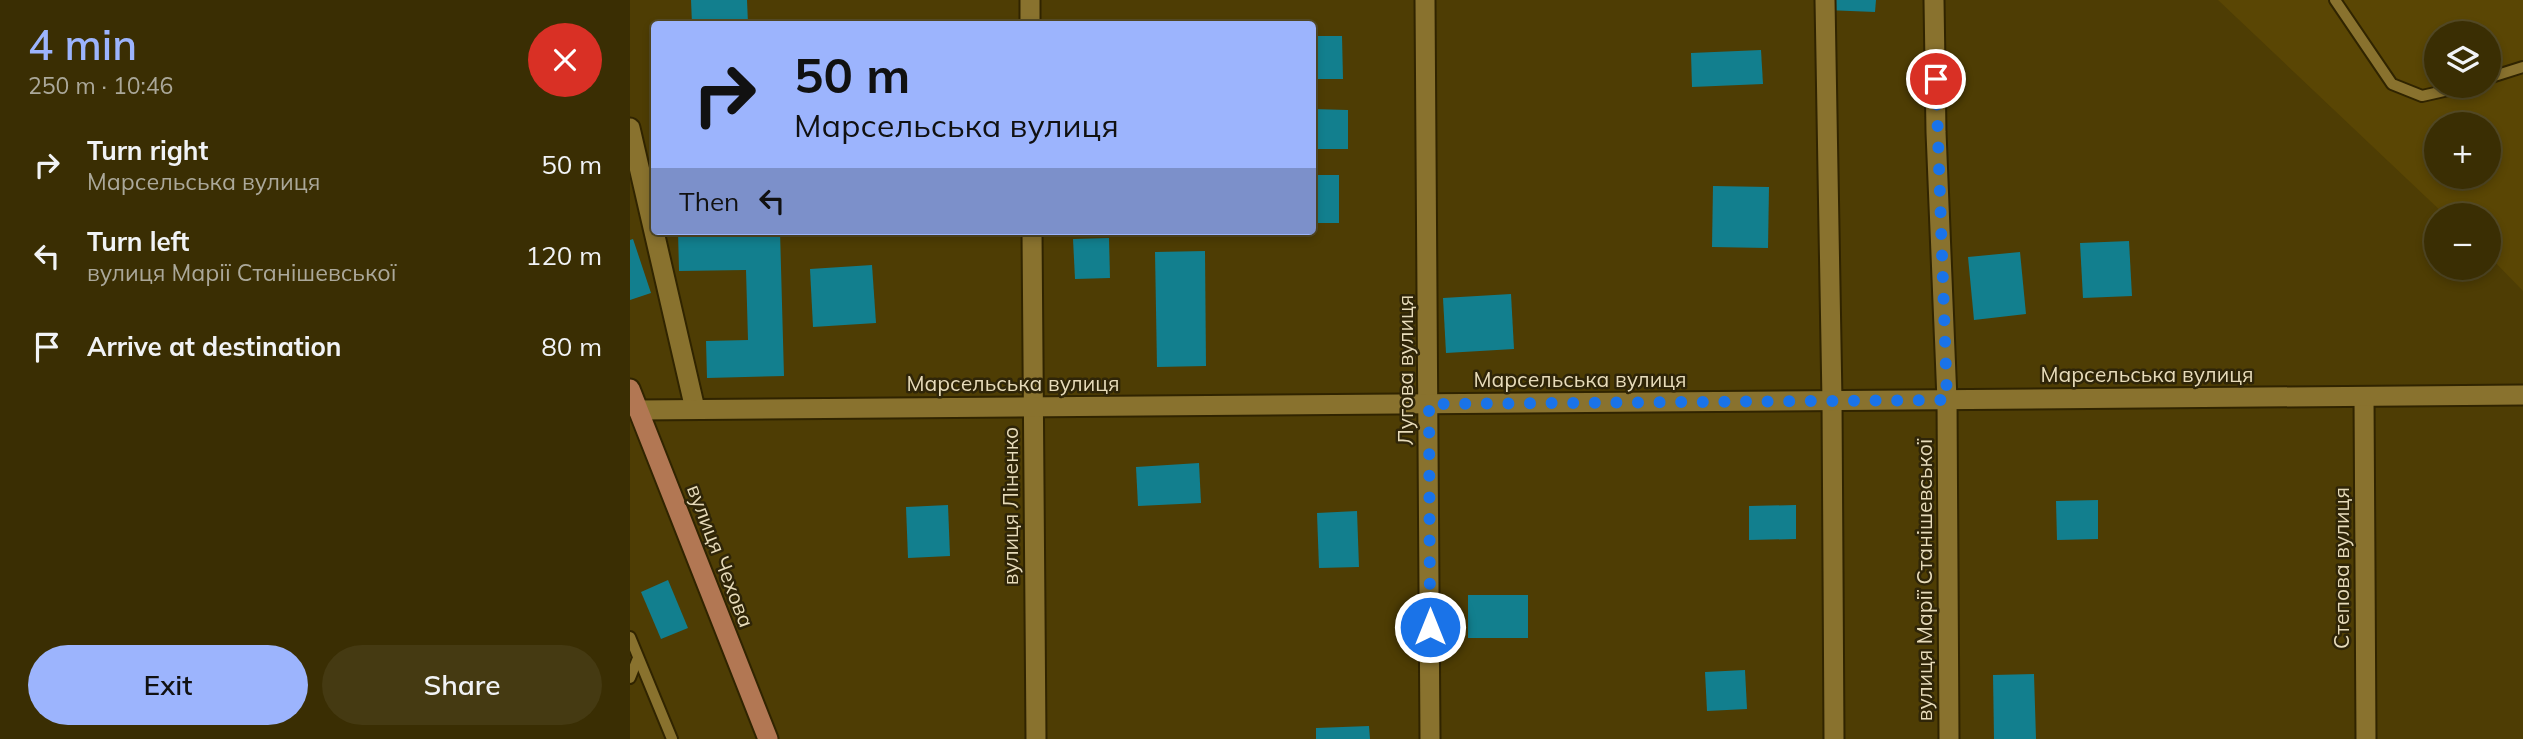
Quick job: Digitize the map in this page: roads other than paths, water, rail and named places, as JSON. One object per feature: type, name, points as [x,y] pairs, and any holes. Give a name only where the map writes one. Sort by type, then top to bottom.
[{"type":"main road","name":"вулиця Чехова","points":[[630,389],[768,739]]},
{"type":"street","points":[[1030,0],[1030,21]]},
{"type":"street","name":"Лугова вулиця","points":[[1425,0],[1430,739]]},
{"type":"street","points":[[1825,0],[1832,401],[1834,739]]},
{"type":"street","name":"вулиця Марії Станішевської","points":[[1934,0],[1947,400],[1950,739]]},
{"type":"street","points":[[630,128],[651,219]]},
{"type":"street","points":[[655,235],[695,410]]},
{"type":"street","name":"вулиця Ліненко","points":[[1032,235],[1036,739]]},
{"type":"street","name":"Марсельська вулиця","points":[[638,410],[2523,395]]},
{"type":"street","name":"Степова вулиця","points":[[2364,397],[2366,739]]},
{"type":"lane","points":[[2335,0],[2392,84],[2424,96]]},
{"type":"lane","points":[[2501,74],[2523,67]]},
{"type":"lane","points":[[630,637],[672,739]]},
{"type":"lane","points":[[630,678],[638,658]]}]
